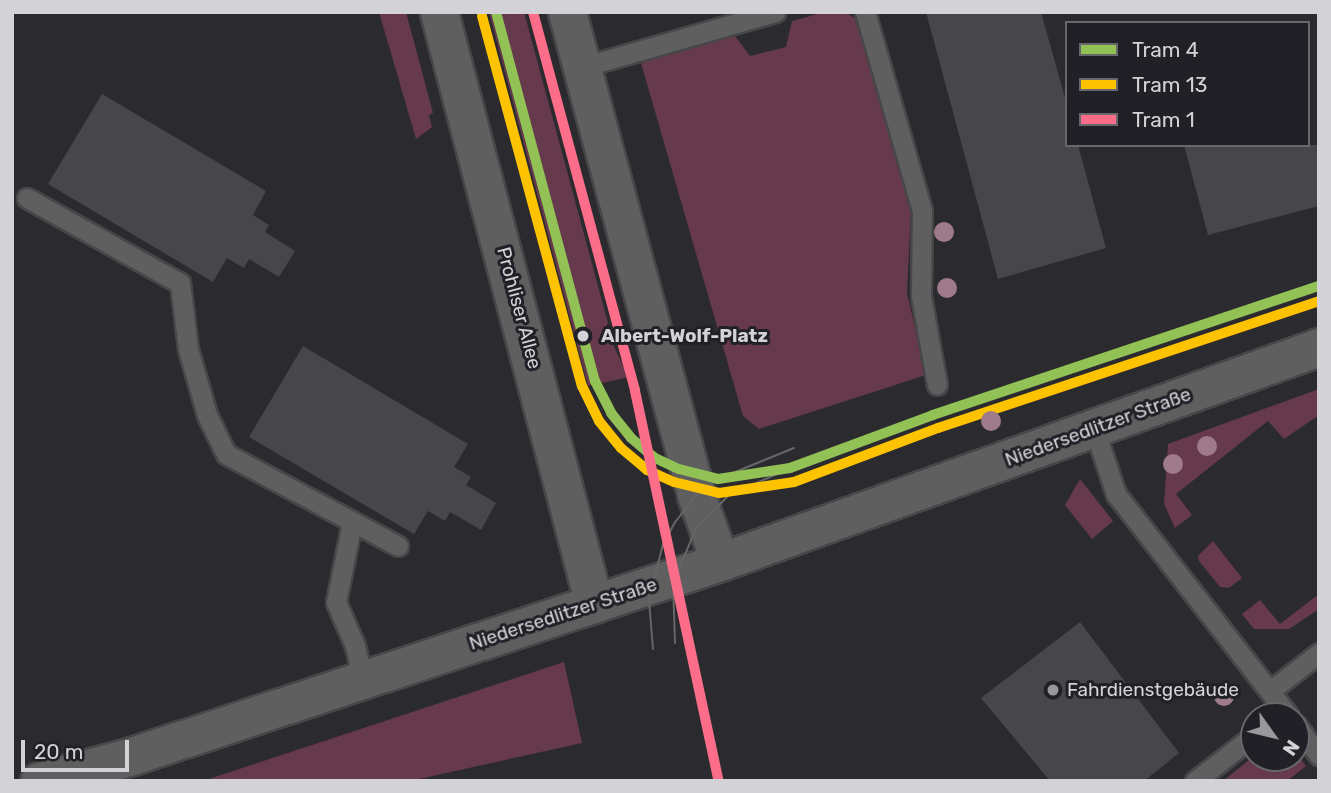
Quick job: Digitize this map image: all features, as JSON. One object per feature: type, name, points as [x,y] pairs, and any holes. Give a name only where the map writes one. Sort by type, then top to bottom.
[{"type":"street","name":"Prohliser Allee","points":[[439,12],[594,604]]},
{"type":"street","points":[[567,12],[696,495],[720,562]]},
{"type":"street","name":"Niedersedlitzer Straße","points":[[39,781],[363,681],[720,562],[1319,347]]},
{"type":"lane","points":[[582,67],[775,12]]},
{"type":"lane","points":[[866,12],[922,211],[921,296],[937,385]]},
{"type":"lane","points":[[27,198],[180,283],[188,349],[207,415],[226,454],[398,546]]},
{"type":"lane","points":[[1094,428],[1116,494],[1277,702]]},
{"type":"lane","points":[[352,522],[335,602],[355,646],[363,681]]},
{"type":"lane","points":[[1270,691],[1319,653]]},
{"type":"lane","points":[[1195,781],[1240,746]]},
{"type":"shaded area","points":[[379,12],[406,12],[433,113],[429,115],[432,127],[416,139]]},
{"type":"shaded area","points":[[489,12],[524,12],[615,349],[629,377],[588,386]]},
{"type":"shaded area","points":[[825,12],[844,12],[864,23],[911,209],[907,293],[926,375],[759,429],[743,416],[641,63],[735,36],[750,56],[786,47],[792,21]]},
{"type":"shaded area","points":[[1319,389],[1319,415],[1284,439],[1268,421],[1176,494],[1192,515],[1175,528],[1164,504],[1168,444]]},
{"type":"shaded area","points":[[1080,479],[1113,521],[1092,539],[1065,505]]},
{"type":"shaded area","points":[[1213,541],[1242,578],[1229,588],[1220,587],[1199,561],[1198,556]]},
{"type":"shaded area","points":[[1319,594],[1319,609],[1289,629],[1254,629],[1242,614],[1260,600],[1280,624]]},
{"type":"shaded area","points":[[564,662],[582,743],[410,781],[203,781]]},
{"type":"shaded area","points":[[1240,767],[1240,772],[1298,772],[1287,781],[1223,781]]},
{"type":"building","points":[[926,12],[1041,12],[1065,98],[1065,147],[1079,147],[1106,248],[998,279]]},
{"type":"building","points":[[102,94],[266,191],[253,215],[269,225],[265,232],[295,251],[279,277],[249,259],[244,268],[227,258],[213,282],[48,184]]},
{"type":"building","points":[[1319,145],[1319,206],[1208,235],[1185,147]]},
{"type":"building","points":[[303,346],[468,444],[454,467],[471,477],[466,485],[496,503],[481,530],[450,512],[445,521],[428,511],[414,534],[249,437]]},
{"type":"building","points":[[1080,622],[1179,753],[1144,781],[1050,781],[981,698]]},
{"type":"tram line","name":"4","points":[[496,12],[595,381],[611,413],[631,438],[655,458],[679,469],[718,479],[790,468],[933,415],[1319,286]]},
{"type":"tram line","name":"1","points":[[533,12],[635,391],[718,778]]},
{"type":"tram line","name":"13","points":[[482,16],[582,386],[599,421],[621,448],[647,470],[674,482],[719,493],[794,482],[938,428],[1319,301]]},
{"type":"tram line","points":[[653,649],[649,600],[663,544],[676,521],[696,495],[718,479],[794,448]]},
{"type":"tram line","points":[[675,643],[673,584],[696,528],[728,496],[790,468]]},
{"type":"place","name":"Albert-Wolf-Platz","points":[[583,336]]},
{"type":"place","name":"Fahrdienstgebäude","points":[[1053,690]]}]
